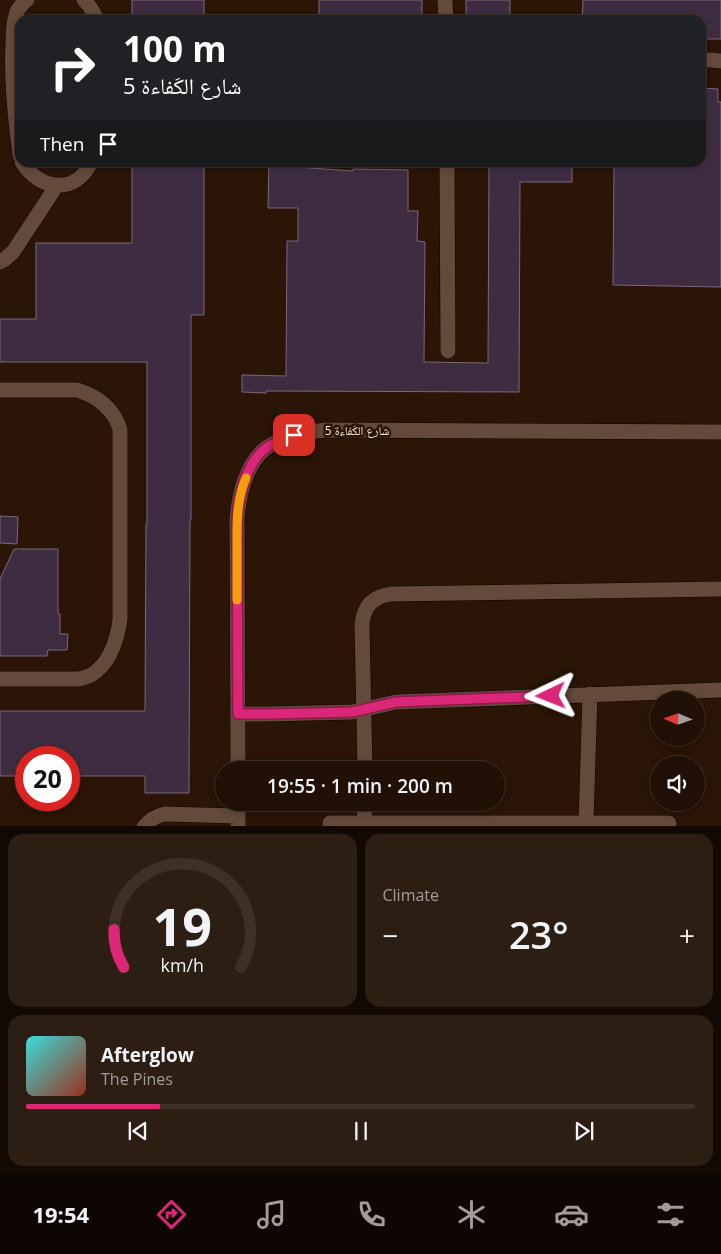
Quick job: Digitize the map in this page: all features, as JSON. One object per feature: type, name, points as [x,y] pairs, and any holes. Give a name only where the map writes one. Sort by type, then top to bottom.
[{"type":"lane","points":[[15,108],[12,61],[7,25],[27,0]]},
{"type":"lane","points":[[84,0],[95,15]]},
{"type":"lane","points":[[446,0],[446,15]]},
{"type":"lane","points":[[706,60],[721,62]]},
{"type":"lane","points":[[25,167],[36,179],[46,184],[57,185],[68,184],[78,180],[89,167]]},
{"type":"lane","points":[[446,167],[448,350]]},
{"type":"lane","points":[[0,262],[13,252],[57,185]]},
{"type":"lane","points":[[0,390],[76,390],[86,393],[105,404],[114,416],[120,429],[120,620],[115,645],[109,656],[92,674],[79,679],[0,679]]},
{"type":"lane","name":"شارع الكَفاءة 5","points":[[238,761],[237,518],[242,486],[249,470],[266,448],[294,435],[325,430],[721,432]]},
{"type":"lane","points":[[365,761],[363,617],[368,605],[379,597],[392,594],[721,589]]},
{"type":"lane","points":[[238,714],[352,712],[396,702],[721,690]]},
{"type":"lane","points":[[586,823],[590,694]]},
{"type":"lane","points":[[364,823],[365,811]]},
{"type":"lane","points":[[144,826],[157,816],[165,814],[238,815]]},
{"type":"lane","points":[[330,823],[669,822]]},
{"type":"building","points":[[132,0],[204,0],[204,15],[132,15]]},
{"type":"building","points":[[319,0],[422,0],[422,15],[319,15]]},
{"type":"building","points":[[466,0],[510,0],[510,15],[466,15]]},
{"type":"building","points":[[583,0],[721,0],[721,39],[706,39],[706,15],[582,15]]},
{"type":"building","points":[[706,88],[718,89],[718,102],[721,102],[721,287],[613,285],[614,167],[706,167]]},
{"type":"building","points":[[132,167],[204,167],[204,315],[191,315],[189,793],[145,793],[145,776],[80,776],[80,746],[15,746],[15,776],[0,776],[0,711],[145,711],[147,362],[0,362],[0,319],[36,319],[36,243],[132,243]]},
{"type":"building","points":[[269,167],[353,171],[353,169],[408,170],[408,211],[418,211],[417,241],[425,242],[424,362],[488,363],[489,167],[572,167],[572,182],[520,182],[519,392],[242,392],[242,375],[286,376],[287,241],[298,241],[298,208],[268,208]]},
{"type":"building","points":[[0,516],[18,517],[17,544],[0,543]]},
{"type":"building","points":[[14,549],[58,549],[58,614],[60,614],[60,634],[68,634],[67,650],[48,650],[47,656],[0,656],[0,579]]},
{"type":"slow traffic","points":[[237,600],[237,518],[242,486],[246,478]]},
{"type":"route","points":[[294,435],[266,448],[249,470],[242,486],[237,518],[238,714],[352,712],[396,702],[551,696]]}]
